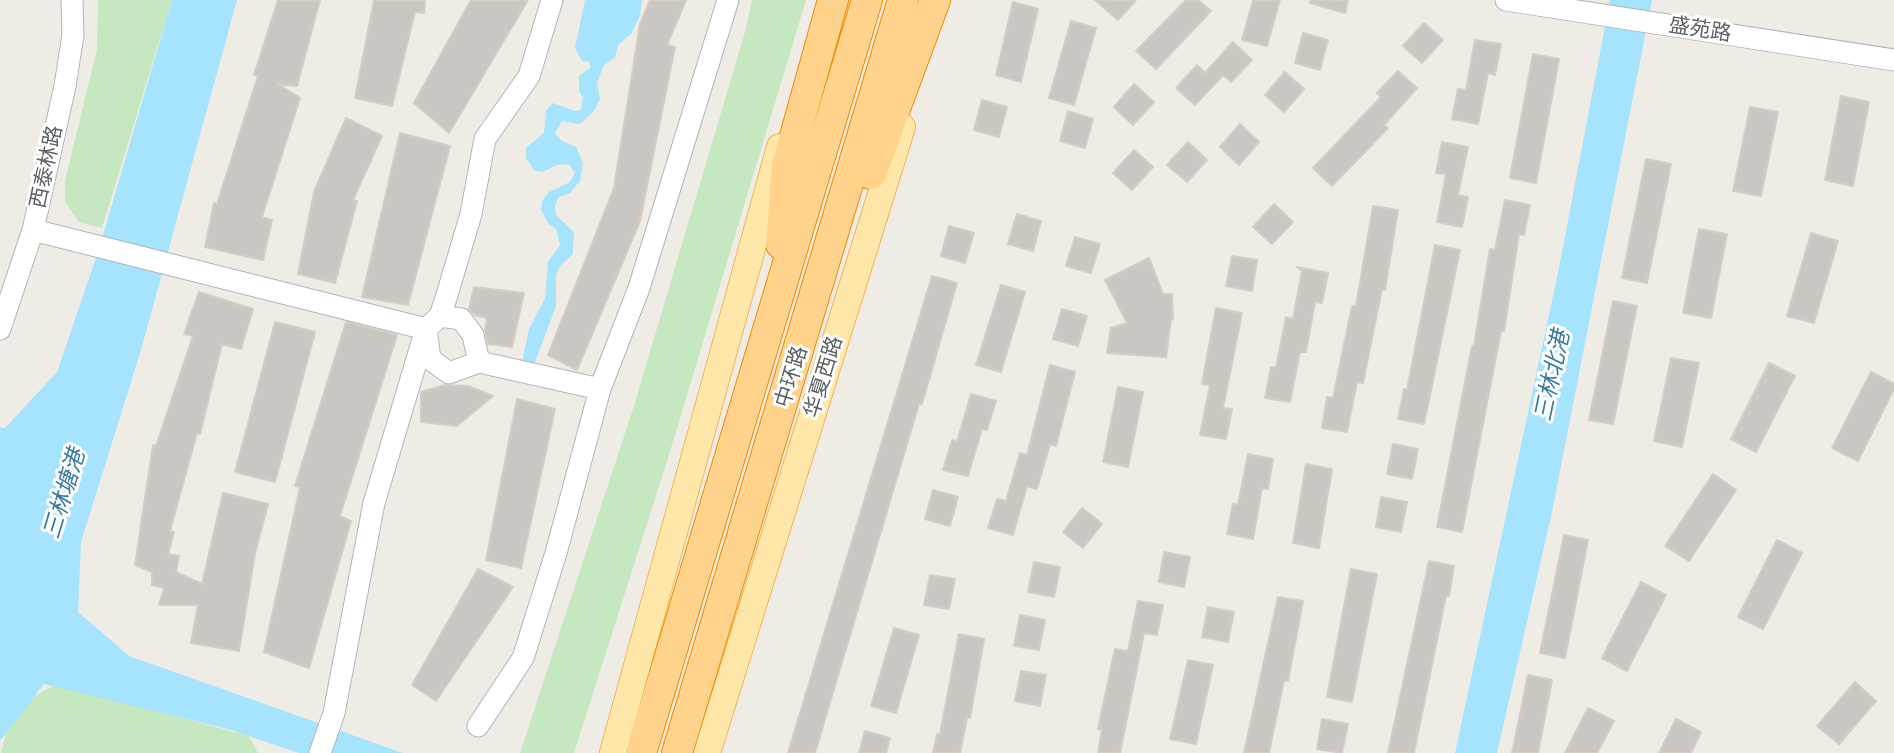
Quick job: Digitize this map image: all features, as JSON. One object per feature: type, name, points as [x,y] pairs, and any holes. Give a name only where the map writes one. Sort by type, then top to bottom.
[{"type":"highway","points":[[777,300],[787,165],[833,0]]},
{"type":"highway","name":"中环路","points":[[641,753],[867,0]]},
{"type":"highway","name":"中环路","points":[[677,753],[903,0]]},
{"type":"highway","points":[[812,309],[870,175],[935,0]]},
{"type":"main road","points":[[613,753],[821,0]]},
{"type":"main road","name":"华夏西路","points":[[707,753],[941,0]]},
{"type":"street","name":"西泰林路","points":[[0,329],[33,230],[65,86],[73,35],[72,0]]},
{"type":"street","points":[[320,753],[334,713],[374,503],[471,214],[485,139],[529,76],[552,0]]},
{"type":"street","points":[[478,726],[523,658],[556,553],[600,388],[639,288],[728,0]]},
{"type":"street","name":"盛苑路","points":[[1506,0],[1894,60]]},
{"type":"street","points":[[33,230],[165,265],[433,322],[461,319],[473,335],[479,362]]},
{"type":"street","points":[[433,322],[430,359],[449,373],[479,362],[600,388]]},
{"type":"green space","points":[[98,0],[172,0],[102,228],[79,222],[65,202],[65,181],[97,49]]},
{"type":"green space","points":[[752,0],[806,0],[668,458],[574,753],[520,753],[633,409],[745,32]]},
{"type":"green space","points":[[57,684],[249,736],[258,753],[1,753],[12,708]]},
{"type":"water","name":"三林塘港","points":[[172,0],[237,0],[141,350],[81,542],[78,612],[129,656],[403,753],[299,753],[228,729],[44,684],[0,741],[0,427],[5,428],[57,372],[98,252]]},
{"type":"water","points":[[585,0],[642,0],[640,16],[631,34],[618,45],[615,57],[604,65],[597,83],[600,99],[594,111],[580,124],[562,121],[555,133],[562,141],[576,147],[583,163],[580,181],[570,193],[559,197],[555,205],[556,215],[574,232],[573,254],[561,265],[556,275],[556,306],[534,365],[521,367],[529,329],[545,298],[548,262],[560,245],[556,229],[549,224],[541,210],[542,201],[549,192],[570,182],[575,173],[569,164],[557,165],[543,172],[535,171],[526,158],[526,148],[544,133],[546,111],[553,103],[575,111],[581,110],[583,97],[579,91],[579,76],[590,68],[590,62],[582,61],[575,48]]},
{"type":"water","name":"三林北港","points":[[1610,0],[1652,0],[1552,512],[1497,753],[1455,753],[1559,268]]},
{"type":"building","points":[[278,0],[320,0],[297,86],[278,84],[300,98],[262,217],[272,220],[263,260],[205,247],[214,203],[217,204],[258,76],[254,75]]},
{"type":"building","points":[[374,0],[425,0],[424,13],[415,12],[392,106],[355,98]]},
{"type":"building","points":[[471,0],[528,0],[449,133],[414,103]]},
{"type":"building","points":[[650,0],[686,0],[667,45],[675,47],[640,221],[577,370],[548,355],[614,188],[640,24]]},
{"type":"building","points":[[1095,0],[1136,0],[1118,20]]},
{"type":"building","points":[[1186,0],[1198,0],[1211,11],[1156,69],[1136,51]]},
{"type":"building","points":[[1253,0],[1280,0],[1267,46],[1242,40]]},
{"type":"building","points":[[1311,0],[1348,0],[1345,13],[1310,3]]},
{"type":"building","points":[[1013,2],[1038,9],[1021,82],[996,75]]},
{"type":"building","points":[[1071,21],[1096,28],[1074,105],[1049,98]]},
{"type":"building","points":[[1424,23],[1443,40],[1422,63],[1403,46]]},
{"type":"building","points":[[1303,33],[1328,40],[1320,70],[1295,63]]},
{"type":"building","points":[[1475,40],[1501,44],[1495,75],[1488,73],[1478,124],[1452,119],[1458,89],[1466,90]]},
{"type":"building","points":[[1233,42],[1252,60],[1231,82],[1223,75],[1195,105],[1176,88],[1197,65],[1205,73]]},
{"type":"building","points":[[1533,54],[1559,59],[1536,183],[1510,178]]},
{"type":"building","points":[[1398,71],[1417,88],[1384,125],[1388,128],[1332,186],[1313,168],[1381,97],[1377,93]]},
{"type":"building","points":[[1285,72],[1304,89],[1284,112],[1265,95]]},
{"type":"building","points":[[1134,84],[1154,102],[1133,125],[1114,107]]},
{"type":"building","points":[[1841,96],[1869,102],[1853,186],[1825,180]]},
{"type":"building","points":[[982,100],[1007,107],[999,137],[974,130]]},
{"type":"building","points":[[1750,107],[1778,112],[1761,196],[1733,191]]},
{"type":"building","points":[[1068,111],[1093,119],[1085,148],[1060,141]]},
{"type":"building","points":[[346,118],[382,136],[353,200],[357,201],[335,283],[298,274],[314,192]]},
{"type":"building","points":[[1240,124],[1259,142],[1239,165],[1220,147]]},
{"type":"building","points":[[400,133],[450,146],[408,305],[362,297]]},
{"type":"building","points":[[1188,142],[1207,160],[1187,182],[1167,165]]},
{"type":"building","points":[[1442,142],[1468,147],[1458,195],[1468,197],[1462,227],[1437,222],[1446,174],[1436,173]]},
{"type":"building","points":[[1134,150],[1153,167],[1132,190],[1113,173]]},
{"type":"building","points":[[1646,159],[1671,164],[1647,283],[1622,278]]},
{"type":"building","points":[[1505,200],[1530,205],[1524,235],[1519,234],[1504,331],[1501,331],[1462,532],[1437,527],[1474,346],[1490,249],[1495,250]]},
{"type":"building","points":[[1274,204],[1293,222],[1272,244],[1253,227]]},
{"type":"building","points":[[1373,206],[1398,210],[1385,290],[1382,289],[1363,383],[1357,382],[1347,432],[1322,428],[1327,397],[1333,398],[1352,306],[1356,306]]},
{"type":"building","points":[[1017,214],[1041,221],[1033,251],[1008,244]]},
{"type":"building","points":[[949,226],[974,233],[965,263],[941,256]]},
{"type":"building","points":[[1699,229],[1727,234],[1711,318],[1683,313]]},
{"type":"building","points":[[1811,233],[1838,241],[1814,323],[1787,316]]},
{"type":"building","points":[[1075,237],[1100,244],[1091,273],[1066,266]]},
{"type":"building","points":[[1435,245],[1460,250],[1424,424],[1398,419],[1404,389],[1407,390]]},
{"type":"building","points":[[1232,256],[1257,260],[1252,291],[1226,286]]},
{"type":"building","points":[[1149,258],[1163,294],[1172,294],[1173,319],[1166,357],[1107,353],[1111,328],[1127,323],[1105,280]]},
{"type":"building","points":[[1297,267],[1328,273],[1322,303],[1315,302],[1306,352],[1300,352],[1290,402],[1265,398],[1271,367],[1276,368],[1286,317],[1293,319],[1302,271]]},
{"type":"building","points":[[932,276],[957,283],[922,404],[919,404],[815,753],[788,753]]},
{"type":"building","points":[[1001,285],[1025,292],[1001,372],[976,365]]},
{"type":"building","points":[[474,287],[524,293],[512,347],[488,344],[485,331],[487,318],[475,315],[469,309]]},
{"type":"building","points":[[199,292],[253,309],[241,349],[222,344],[200,434],[197,433],[170,531],[174,532],[168,554],[179,556],[176,572],[202,584],[223,493],[268,504],[255,554],[239,651],[191,643],[198,605],[159,605],[164,588],[152,585],[152,572],[135,565],[153,445],[156,446],[193,336],[184,334]]},
{"type":"building","points":[[1613,301],[1637,306],[1613,424],[1589,420]]},
{"type":"building","points":[[1216,308],[1242,313],[1223,408],[1232,409],[1226,439],[1200,435],[1210,385],[1202,384]]},
{"type":"building","points":[[1062,309],[1087,316],[1078,346],[1053,339]]},
{"type":"building","points":[[275,322],[315,332],[275,482],[235,472]]},
{"type":"building","points":[[346,322],[397,335],[340,516],[351,521],[309,668],[264,652],[300,487],[295,486]]},
{"type":"building","points":[[1671,358],[1699,363],[1682,447],[1654,441]]},
{"type":"building","points":[[1769,363],[1795,376],[1756,452],[1731,439]]},
{"type":"building","points":[[1050,365],[1075,372],[1056,446],[1050,444],[1037,489],[1027,486],[1013,535],[988,528],[997,499],[1006,501],[1020,453],[1027,455]]},
{"type":"building","points":[[1871,372],[1894,384],[1894,389],[1858,461],[1832,448]]},
{"type":"building","points":[[445,385],[468,386],[493,396],[457,426],[421,422],[421,392]]},
{"type":"building","points":[[1118,387],[1143,392],[1128,467],[1103,462]]},
{"type":"building","points":[[971,394],[996,401],[987,430],[982,429],[968,476],[943,470],[952,440],[957,442]]},
{"type":"building","points":[[517,399],[555,409],[521,568],[486,560]]},
{"type":"building","points":[[1393,444],[1418,449],[1412,479],[1387,474]]},
{"type":"building","points":[[1248,454],[1273,459],[1268,489],[1262,488],[1253,539],[1227,534],[1233,504],[1238,505]]},
{"type":"building","points":[[1306,464],[1332,469],[1319,548],[1293,543]]},
{"type":"building","points":[[1713,474],[1736,490],[1689,561],[1665,546]]},
{"type":"building","points":[[933,490],[958,497],[950,526],[925,519]]},
{"type":"building","points":[[1381,497],[1407,502],[1401,532],[1376,527]]},
{"type":"building","points":[[1082,508],[1102,524],[1083,548],[1063,532]]},
{"type":"building","points":[[1564,535],[1588,540],[1565,658],[1540,653]]},
{"type":"building","points":[[1777,540],[1802,553],[1763,629],[1738,617]]},
{"type":"building","points":[[1164,552],[1190,557],[1184,587],[1159,582]]},
{"type":"building","points":[[1429,561],[1454,566],[1449,596],[1446,596],[1414,753],[1388,753]]},
{"type":"building","points":[[1034,562],[1060,567],[1054,597],[1028,592]]},
{"type":"building","points":[[478,569],[513,587],[436,701],[412,685]]},
{"type":"building","points":[[1351,569],[1377,574],[1352,702],[1327,697]]},
{"type":"building","points":[[930,575],[955,579],[949,609],[924,605]]},
{"type":"building","points":[[1641,582],[1666,595],[1627,671],[1602,658]]},
{"type":"building","points":[[1278,597],[1303,601],[1288,681],[1284,680],[1269,753],[1244,753]]},
{"type":"building","points":[[1138,601],[1163,605],[1157,635],[1144,633],[1120,753],[1098,753],[1102,730],[1098,729],[1115,649],[1128,651]]},
{"type":"building","points":[[1208,607],[1234,612],[1228,642],[1202,637]]},
{"type":"building","points":[[1020,615],[1045,620],[1039,650],[1014,646]]},
{"type":"building","points":[[894,628],[919,635],[896,713],[871,706]]},
{"type":"building","points":[[959,634],[984,639],[970,718],[967,718],[960,753],[933,753],[937,734],[940,734]]},
{"type":"building","points":[[1188,660],[1213,665],[1196,744],[1170,739]]},
{"type":"building","points":[[1021,671],[1046,675],[1040,706],[1015,701]]},
{"type":"building","points":[[1528,675],[1552,680],[1538,753],[1512,753]]},
{"type":"building","points":[[1855,682],[1876,701],[1839,744],[1817,726]]},
{"type":"building","points":[[1588,708],[1614,721],[1597,753],[1565,753]]},
{"type":"building","points":[[1322,719],[1348,724],[1342,753],[1317,749]]},
{"type":"building","points":[[1676,719],[1701,732],[1691,753],[1659,753]]},
{"type":"building","points":[[865,731],[890,738],[886,753],[859,753]]}]
